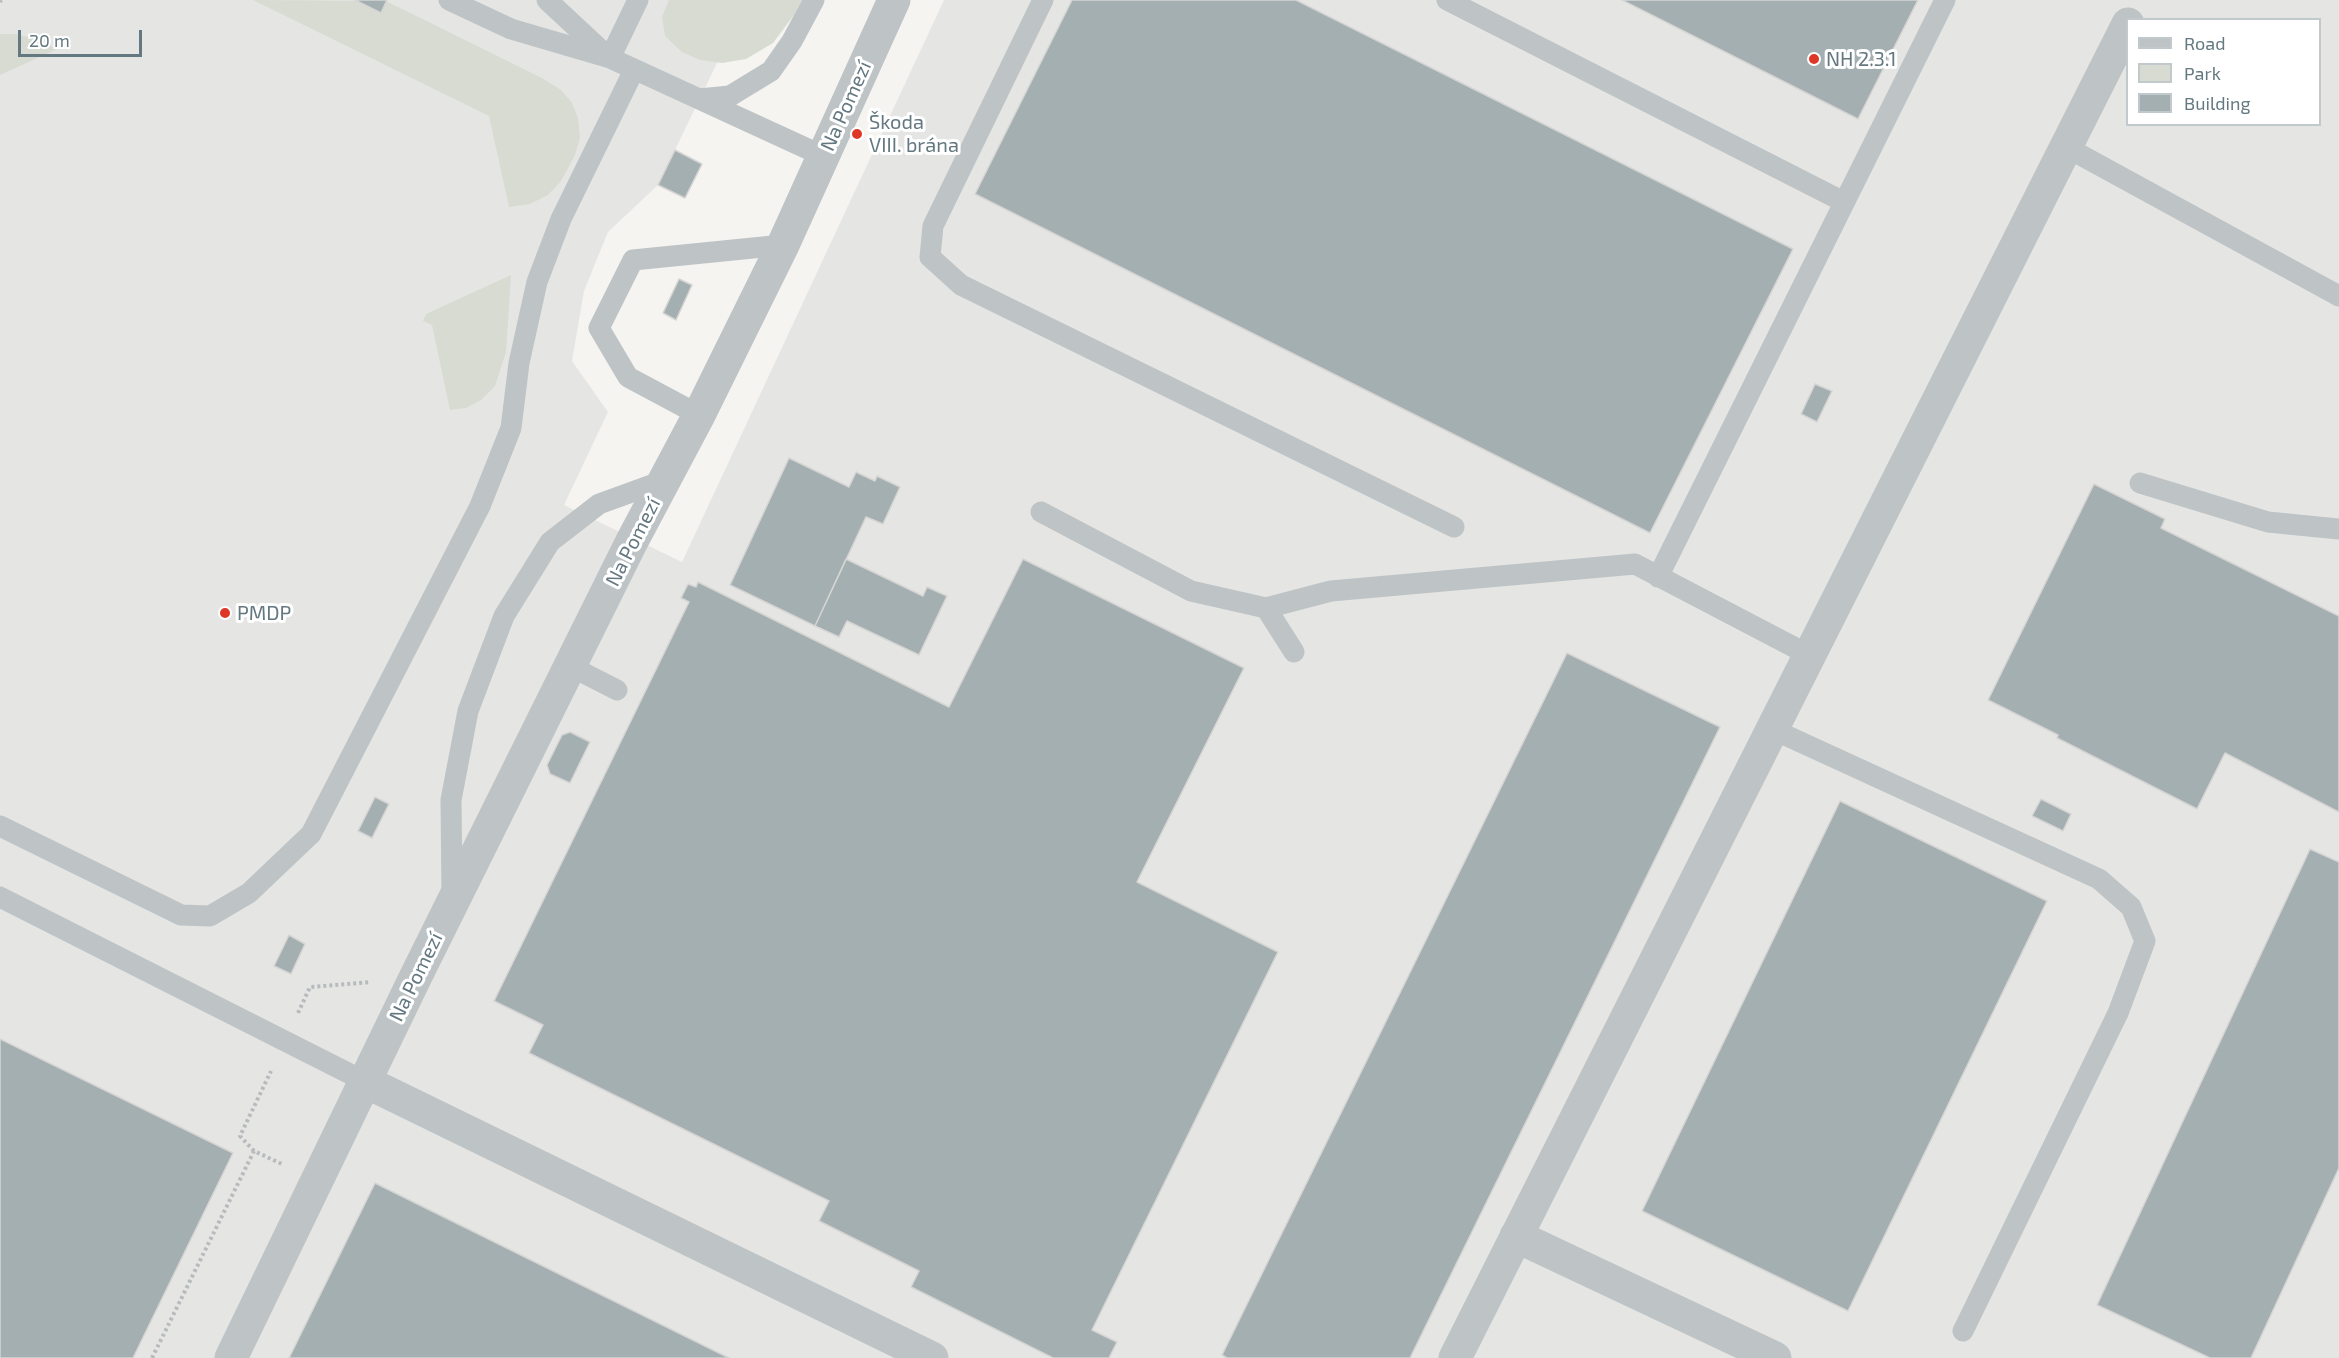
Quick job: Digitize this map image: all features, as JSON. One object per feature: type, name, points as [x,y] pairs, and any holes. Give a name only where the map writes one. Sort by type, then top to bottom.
[{"type":"street","name":"Na Pomezí","points":[[231,1358],[452,903],[631,543],[699,416],[783,245],[894,0]]},
{"type":"street","points":[[2131,18],[2140,0]]},
{"type":"street","points":[[1455,1358],[2126,26]]},
{"type":"street","points":[[364,1081],[932,1358]]},
{"type":"street","points":[[1516,1236],[1775,1358]]},
{"type":"lane","points":[[449,0],[511,29],[610,58],[824,156]]},
{"type":"lane","points":[[547,0],[610,58]]},
{"type":"lane","points":[[610,58],[638,0]]},
{"type":"lane","points":[[698,99],[730,96],[771,71],[792,42],[814,0]]},
{"type":"lane","points":[[1043,0],[933,226],[930,256],[961,285],[1454,527]]},
{"type":"lane","points":[[1447,0],[1844,202]]},
{"type":"lane","points":[[1658,577],[1945,0]]},
{"type":"lane","points":[[0,826],[182,915],[210,916],[249,893],[311,834],[480,506],[511,428],[519,363],[537,282],[561,219],[634,69]]},
{"type":"lane","points":[[2066,147],[2339,296]]},
{"type":"lane","points":[[699,416],[628,377],[599,328],[633,260],[783,245]]},
{"type":"lane","points":[[452,903],[451,800],[468,711],[504,616],[550,542],[599,504],[665,480]]},
{"type":"lane","points":[[2140,483],[2268,522],[2339,529]]},
{"type":"lane","points":[[1041,512],[1191,591],[1266,608],[1331,591],[1635,564],[1809,655]]},
{"type":"lane","points":[[1266,608],[1294,652]]},
{"type":"lane","points":[[570,666],[617,690]]},
{"type":"lane","points":[[1772,729],[2099,879],[2131,907],[2145,941],[2118,1013],[1963,1331]]},
{"type":"lane","points":[[0,897],[364,1081]]},
{"type":"path","points":[[152,1358],[254,1151],[317,1181]]},
{"type":"shaded area","points":[[0,0],[780,0],[732,32],[658,185],[608,232],[584,291],[572,361],[608,412],[564,505],[682,562],[944,0],[2339,0],[2339,1358],[0,1358]]},
{"type":"green space","points":[[253,0],[386,1],[542,78],[561,90],[572,103],[578,118],[580,138],[575,155],[561,181],[548,195],[530,204],[509,207],[489,116]]},
{"type":"green space","points":[[669,0],[802,0],[773,43],[746,59],[722,63],[700,60],[682,52],[665,36],[662,17]]},
{"type":"green space","points":[[0,34],[16,34],[36,39],[57,49],[0,75]]},
{"type":"green space","points":[[511,275],[506,352],[495,386],[481,400],[466,408],[450,410],[432,325],[423,321],[426,314]]},
{"type":"building","points":[[355,0],[387,0],[381,13]]},
{"type":"building","points":[[1072,0],[1296,0],[1793,249],[1650,533],[975,194]]},
{"type":"building","name":"NH 2.3.1","points":[[1622,0],[1918,0],[1858,119]]},
{"type":"building","points":[[675,150],[702,164],[685,198],[658,185]]},
{"type":"building","points":[[679,279],[692,285],[676,320],[663,313]]},
{"type":"building","points":[[1815,384],[1832,391],[1817,422],[1801,414]]},
{"type":"building","points":[[789,458],[849,487],[856,472],[875,481],[877,476],[900,487],[883,524],[866,517],[815,626],[730,585]]},
{"type":"building","points":[[2094,484],[2165,519],[2161,528],[2339,616],[2339,812],[2225,753],[2197,809],[1988,700]]},
{"type":"building","points":[[846,559],[923,596],[927,587],[947,596],[919,655],[847,621],[839,637],[815,626]]},
{"type":"building","points":[[1023,559],[1244,668],[1137,882],[1278,952],[1092,1330],[1117,1342],[1109,1358],[1053,1358],[911,1287],[919,1271],[819,1221],[829,1201],[529,1053],[543,1025],[494,1001],[689,602],[681,598],[688,584],[696,587],[698,582],[949,707]]},
{"type":"building","points":[[1567,653],[1720,727],[1410,1358],[1227,1358],[1222,1355]]},
{"type":"building","points":[[570,732],[590,742],[570,783],[550,774],[547,765],[562,735]]},
{"type":"building","points":[[375,797],[389,804],[372,838],[358,831]]},
{"type":"building","points":[[2041,799],[2071,814],[2063,831],[2032,816]]},
{"type":"building","points":[[1840,801],[2047,901],[1848,1311],[1642,1211]]},
{"type":"building","points":[[2310,849],[2339,862],[2339,1168],[2251,1358],[2210,1358],[2097,1305]]},
{"type":"building","points":[[289,935],[305,944],[291,974],[274,966]]},
{"type":"building","points":[[0,1039],[233,1153],[133,1358],[0,1358]]},
{"type":"building","points":[[375,1183],[729,1358],[289,1358]]},
{"type":"place","name":"NH 2.3.1","points":[[1814,59]]},
{"type":"place","name":"Škoda VIII. brána","points":[[857,134]]},
{"type":"place","name":"PMDP","points":[[225,613]]}]
